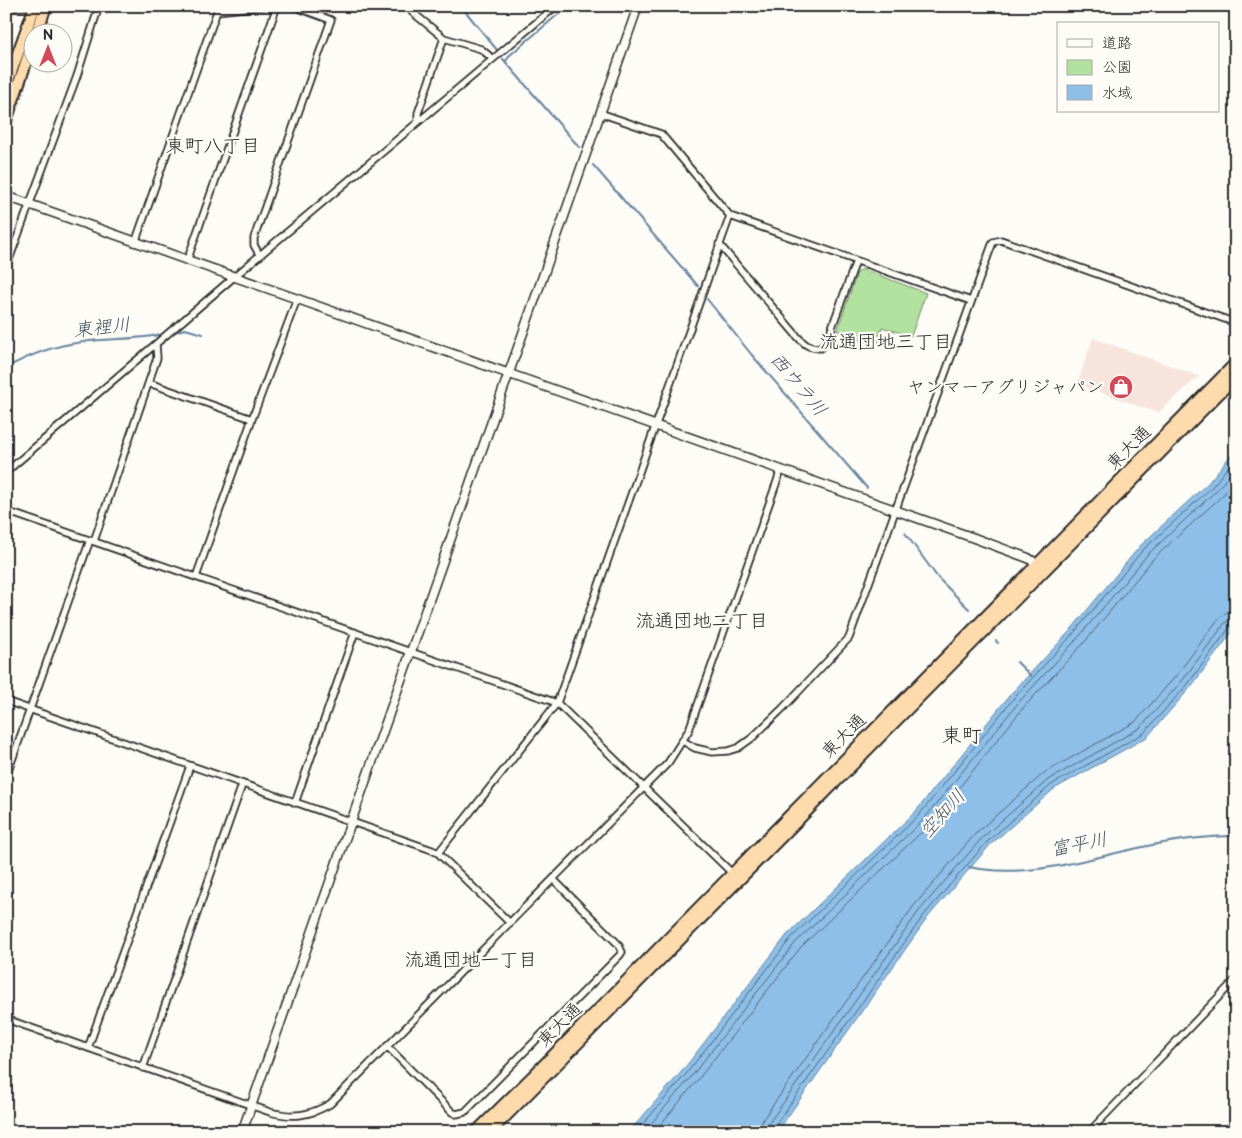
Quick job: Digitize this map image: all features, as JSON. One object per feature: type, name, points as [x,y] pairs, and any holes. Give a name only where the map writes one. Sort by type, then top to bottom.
[{"type":"highway","points":[[37,8],[37,22]]},
{"type":"highway","points":[[6,86],[37,8]]},
{"type":"highway","points":[[6,121],[23,72]]},
{"type":"highway","name":"東大通","points":[[490,1132],[735,877],[1042,566],[1236,363]]},
{"type":"highway","name":"東大通","points":[[1042,566],[1236,376]]},
{"type":"highway","name":"東大通","points":[[476,1132],[735,877]]},
{"type":"street","points":[[6,268],[77,76],[99,6]]},
{"type":"street","points":[[135,243],[217,11],[265,6]]},
{"type":"street","points":[[187,261],[277,6]]},
{"type":"street","points":[[260,256],[254,245],[254,238],[331,20],[292,6]]},
{"type":"street","points":[[6,472],[556,6]]},
{"type":"street","points":[[242,1132],[638,6]]},
{"type":"street","points":[[6,8],[37,8]]},
{"type":"street","points":[[412,12],[444,38],[481,49],[494,59]]},
{"type":"street","points":[[418,122],[418,113],[444,38]]},
{"type":"street","points":[[600,113],[661,134],[730,216],[971,301]]},
{"type":"street","points":[[6,196],[896,510],[1028,558],[1042,566]]},
{"type":"street","points":[[438,853],[558,703],[730,216]]},
{"type":"street","points":[[683,742],[695,748],[712,752],[728,752],[738,748],[752,738],[777,714],[849,638],[993,242],[1001,240],[1236,323]]},
{"type":"street","points":[[720,244],[806,346],[815,348],[821,348],[827,341],[856,261]]},
{"type":"street","points":[[196,577],[252,419],[297,300]]},
{"type":"street","points":[[6,777],[149,383],[157,358],[156,344]]},
{"type":"street","points":[[149,383],[252,419]]},
{"type":"street","points":[[6,1019],[142,1068],[283,1115],[310,1114],[330,1104],[668,763],[683,742],[689,730],[781,470]]},
{"type":"street","points":[[6,511],[558,703],[735,877]]},
{"type":"street","points":[[296,803],[355,632]]},
{"type":"street","points":[[6,701],[438,853],[510,923]]},
{"type":"street","points":[[88,1048],[190,766]]},
{"type":"street","points":[[142,1068],[242,784]]},
{"type":"street","points":[[388,1046],[452,1112],[456,1114],[465,1112],[622,952],[618,944],[553,880]]},
{"type":"street","points":[[1088,1132],[1236,979]]},
{"type":"shaded area","points":[[1093,338],[1199,376],[1158,413],[1077,384]]},
{"type":"green space","points":[[862,269],[926,293],[911,336],[882,327],[877,347],[837,331],[857,273]]},
{"type":"water","name":"空知川","points":[[1236,449],[1236,627],[1190,688],[1147,737],[1054,789],[990,845],[928,917],[777,1132],[629,1132],[683,1070],[787,935],[916,811],[1009,696],[1069,632],[1140,546],[1208,483]]},
{"type":"waterway","name":"西ウラ川","points":[[461,6],[497,50]]},
{"type":"waterway","points":[[506,61],[510,55],[568,6]]},
{"type":"waterway","name":"西ウラ川","points":[[503,59],[579,147]]},
{"type":"waterway","name":"西ウラ川","points":[[593,165],[698,286]]},
{"type":"waterway","name":"西ウラ川","points":[[707,299],[751,354],[867,488]]},
{"type":"waterway","name":"東裡川","points":[[174,332],[185,329],[203,334]]},
{"type":"waterway","name":"東裡川","points":[[6,368],[34,355],[73,343],[164,334]]},
{"type":"waterway","name":"西ウラ川","points":[[905,533],[938,578],[969,609]]},
{"type":"waterway","name":"西ウラ川","points":[[1017,662],[1031,676]]},
{"type":"waterway","name":"富平川","points":[[969,867],[1012,871],[1033,869],[1174,841],[1236,836]]},
{"type":"place","name":"ヤンマーアグリジャパン","points":[[1121,387]]},
{"type":"district","name":"東町八丁目","points":[[213,146]]},
{"type":"district","name":"流通団地三丁目","points":[[886,342]]},
{"type":"district","name":"流通団地二丁目","points":[[702,621]]},
{"type":"district","name":"東町","points":[[962,736]]},
{"type":"district","name":"流通団地一丁目","points":[[471,960]]}]
